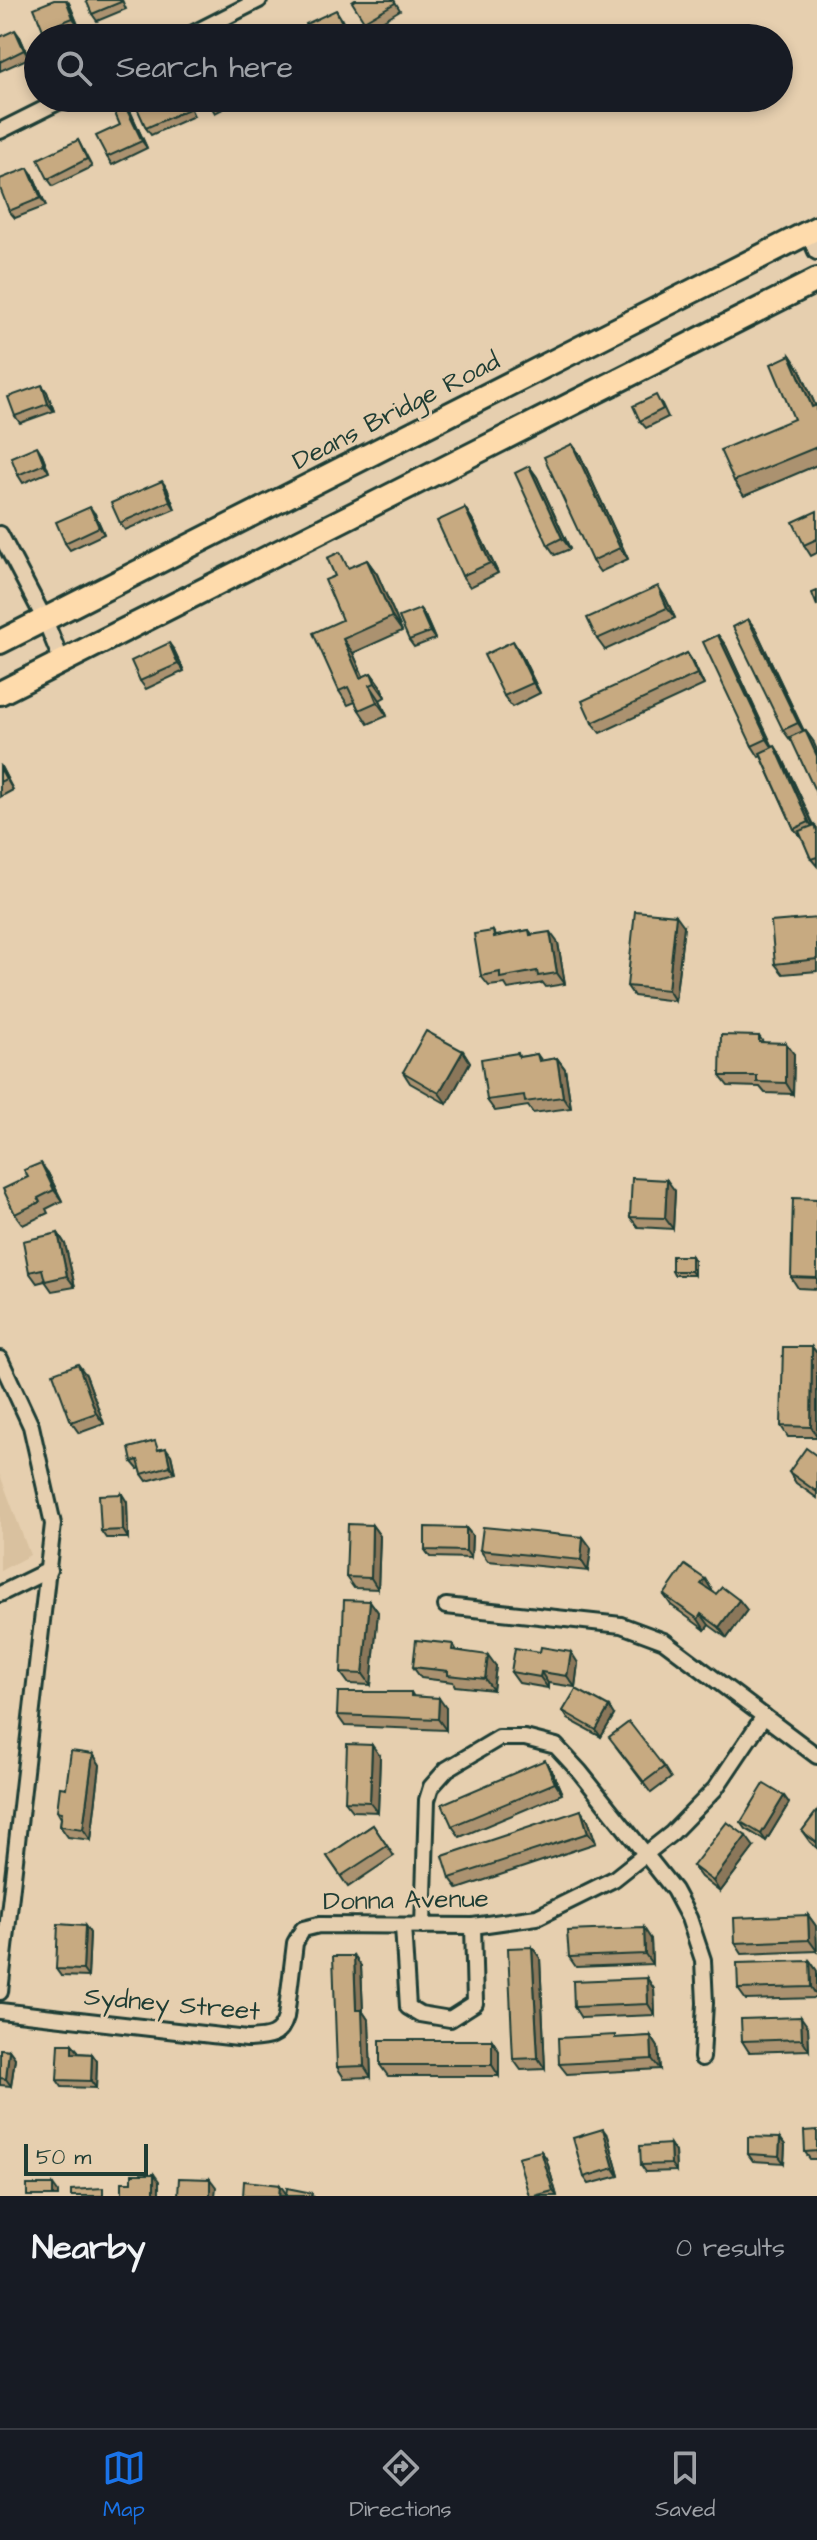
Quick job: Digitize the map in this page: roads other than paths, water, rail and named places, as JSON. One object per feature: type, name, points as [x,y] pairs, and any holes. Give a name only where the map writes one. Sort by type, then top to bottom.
[{"type":"highway","name":"Deans Bridge Road","points":[[0,642],[814,237]]},
{"type":"highway","points":[[0,693],[817,280]]},
{"type":"street","points":[[212,24],[259,0]]},
{"type":"street","points":[[0,131],[38,112]]},
{"type":"street","points":[[0,534],[45,620],[62,662]]},
{"type":"street","points":[[0,1359],[31,1426],[53,1524],[0,1992]]},
{"type":"street","points":[[0,1594],[49,1570]]},
{"type":"street","points":[[446,1606],[621,1625],[664,1641],[817,1756]]},
{"type":"street","name":"Donna Avenue","points":[[303,1929],[319,1925],[473,1926],[537,1917],[614,1879],[672,1833],[715,1789],[764,1716]]},
{"type":"street","points":[[423,1926],[427,1800],[431,1787],[447,1769],[499,1738],[525,1738],[556,1746],[674,1890],[689,1918],[703,1960],[705,2003],[702,2058]]},
{"type":"street","points":[[403,1926],[408,2007],[420,2014],[450,2019],[475,2003],[473,1926]]},
{"type":"street","name":"Sydney Street","points":[[0,2011],[247,2039],[267,2038],[283,2027],[295,1943],[303,1929]]}]
